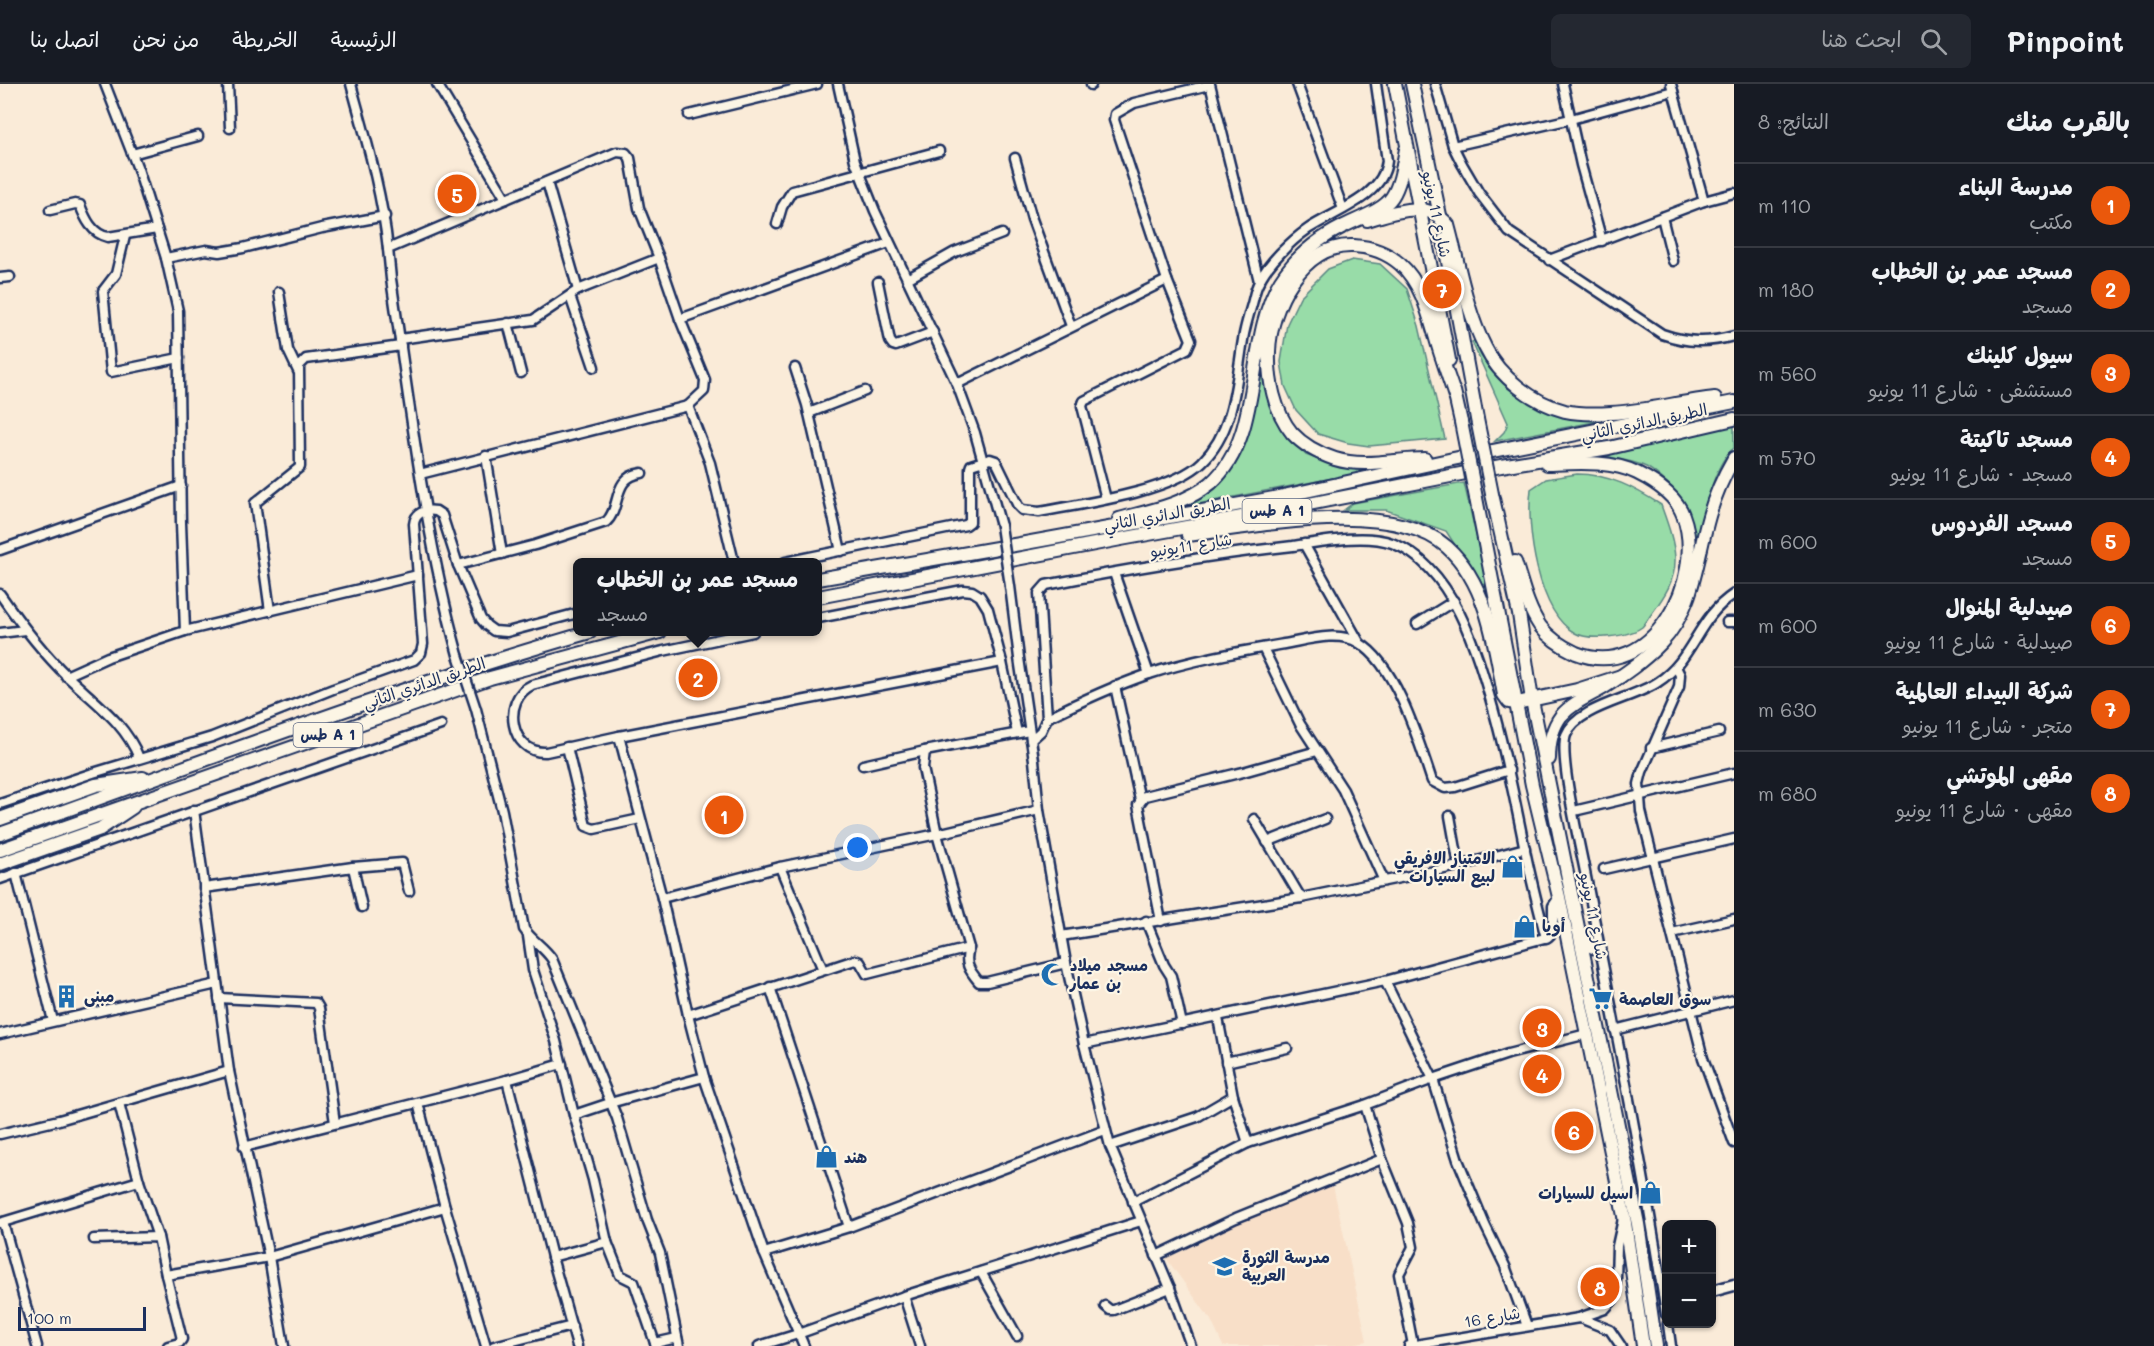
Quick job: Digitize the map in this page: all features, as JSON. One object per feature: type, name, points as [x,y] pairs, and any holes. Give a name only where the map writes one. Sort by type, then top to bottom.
[{"type":"highway","name":"شارع 11 يونيو","points":[[1395,84],[1532,785],[1559,897],[1624,1216],[1643,1346]]},
{"type":"highway","name":"شارع 11 يونيو","points":[[1412,84],[1440,216],[1492,494],[1519,614],[1532,700],[1550,778],[1638,1224],[1656,1346]]},
{"type":"highway","points":[[1020,544],[1162,507],[1191,495],[1211,482],[1226,464],[1240,439],[1248,412],[1262,328],[1270,300],[1282,279],[1301,255],[1342,227],[1368,215],[1392,198],[1399,182],[1406,149]]},
{"type":"highway","points":[[1342,227],[1386,214],[1419,209],[1440,216],[1448,225],[1475,323],[1486,349],[1501,371],[1537,399],[1566,411],[1610,413],[1734,396]]},
{"type":"highway","points":[[1454,459],[1357,462],[1336,459],[1315,451],[1293,434],[1281,415],[1273,394],[1269,352],[1271,329],[1277,310],[1288,288],[1302,268],[1320,254],[1342,245],[1365,246],[1382,251],[1401,264],[1415,282],[1426,306],[1455,397]]},
{"type":"highway","name":"الطريق الدائري الثاني","points":[[822,578],[1274,498],[1734,402]]},
{"type":"highway","name":"الطريق الدائري الثاني","points":[[822,596],[1501,466],[1609,448],[1734,419]]},
{"type":"highway","points":[[1550,778],[1552,735],[1560,718],[1576,703],[1621,676],[1660,644],[1678,619],[1698,568],[1708,518],[1719,484],[1734,458]]},
{"type":"highway","points":[[1389,489],[1432,485],[1544,465],[1578,463],[1611,465],[1636,472],[1669,494],[1683,515],[1688,534],[1689,560],[1682,590],[1669,616],[1654,636],[1636,649],[1615,657],[1587,657],[1568,649],[1550,636],[1540,625],[1530,608],[1509,545],[1501,529]]},
{"type":"highway","points":[[1089,546],[1340,518],[1387,521],[1425,533],[1448,548],[1463,567],[1475,587],[1492,635],[1504,695],[1509,702],[1516,703],[1583,689],[1621,676]]},
{"type":"highway","name":"الطريق الدائري الثاني","points":[[0,834],[411,687],[577,636]]},
{"type":"highway","name":"الطريق الدائري الثاني","points":[[0,850],[490,678],[645,636]]},
{"type":"highway","points":[[0,819],[96,786],[120,780],[156,778]]},
{"type":"highway","points":[[0,864],[100,829],[121,817],[140,801]]},
{"type":"highway","points":[[1578,924],[1591,946],[1600,950]]},
{"type":"main road","points":[[1716,1290],[1734,1285]]},
{"type":"street","points":[[105,84],[157,229],[178,311],[185,631]]},
{"type":"street","points":[[228,84],[230,128]]},
{"type":"street","points":[[351,84],[373,158],[384,216],[425,511],[440,585],[458,655],[495,777],[523,925],[528,936],[532,970],[562,1064],[607,1242],[620,1275],[634,1282],[656,1344],[678,1342],[660,1253],[610,1103],[552,959],[547,951],[528,936]]},
{"type":"street","points":[[438,84],[506,198]]},
{"type":"street","points":[[770,84],[773,95]]},
{"type":"street","points":[[689,115],[817,84]]},
{"type":"street","points":[[839,84],[855,161],[889,243],[957,384],[975,433],[1001,526],[1039,810],[1066,963],[1084,1044],[1110,1146],[1170,1288],[1191,1346]]},
{"type":"street","points":[[1106,499],[1083,403],[1086,398],[1187,349],[1191,340],[1167,280],[1114,120],[1115,114],[1134,103],[1209,84],[1259,281]]},
{"type":"street","points":[[1298,84],[1343,209]]},
{"type":"street","points":[[805,558],[966,525],[970,522],[970,468],[971,465],[981,461],[990,459],[996,461],[1013,498],[1022,510],[1039,512],[1142,490],[1179,477],[1193,469],[1209,453],[1226,426],[1233,404],[1244,331],[1259,281],[1290,243],[1374,188],[1386,169],[1387,160],[1376,84]]},
{"type":"street","points":[[1435,84],[1453,146],[1479,193],[1509,232],[1662,334],[1677,339],[1700,342],[1734,336]]},
{"type":"street","points":[[1563,84],[1591,205],[1602,240]]},
{"type":"street","points":[[1453,146],[1570,119],[1672,88],[1704,201]]},
{"type":"street","points":[[132,154],[198,136]]},
{"type":"street","points":[[777,224],[782,207],[792,191],[939,151]]},
{"type":"street","points":[[388,249],[617,152],[627,153],[630,158],[639,208],[705,380],[704,391],[688,406],[420,474]]},
{"type":"street","points":[[1015,158],[1032,219],[1071,326]]},
{"type":"street","points":[[547,182],[594,368]]},
{"type":"street","points":[[1549,260],[1704,201],[1734,193]]},
{"type":"street","points":[[50,210],[80,205],[86,221],[101,236],[125,236],[157,229]]},
{"type":"street","points":[[166,258],[206,250],[219,252],[243,248],[322,228],[384,216]]},
{"type":"street","points":[[1662,217],[1673,261]]},
{"type":"street","points":[[907,279],[955,252],[1002,234]]},
{"type":"street","points":[[125,236],[116,274],[103,291],[111,372],[179,358]]},
{"type":"street","points":[[680,319],[889,243]]},
{"type":"street","points":[[270,611],[255,503],[300,467],[298,371],[299,366],[306,359],[533,320],[574,293],[659,258]]},
{"type":"street","points":[[0,278],[10,277]]},
{"type":"street","points":[[957,384],[1167,280]]},
{"type":"street","points":[[878,282],[892,345],[896,346],[933,332]]},
{"type":"street","points":[[279,292],[288,350],[298,371]]},
{"type":"street","points":[[508,323],[521,373]]},
{"type":"street","points":[[795,368],[809,413],[841,551]]},
{"type":"street","points":[[809,413],[865,391]]},
{"type":"street","points":[[688,406],[710,463],[733,558]]},
{"type":"street","points":[[486,456],[502,554]]},
{"type":"street","points":[[458,565],[606,522],[611,518],[616,496],[623,483],[630,477],[642,473]]},
{"type":"street","points":[[0,550],[181,486]]},
{"type":"street","points":[[0,804],[139,758],[212,737],[414,660],[423,647],[414,521],[417,515],[425,511],[436,511],[442,515],[458,565],[481,619],[494,631],[507,632],[573,614]]},
{"type":"street","name":"شارع 11يونيو","points":[[1047,718],[1039,605],[1039,593],[1046,585],[1211,555],[1348,539],[1390,542],[1418,558],[1429,569],[1454,601],[1471,637],[1480,660],[1509,770],[1546,938]]},
{"type":"street","points":[[1304,544],[1359,642]]},
{"type":"street","points":[[1114,573],[1149,674]]},
{"type":"street","points":[[66,676],[108,657],[185,631],[418,575]]},
{"type":"street","points":[[822,617],[963,590],[972,591],[980,596],[985,604],[1002,662],[1017,733]]},
{"type":"street","points":[[0,594],[25,630],[66,676],[126,732],[139,758]]},
{"type":"street","points":[[1662,1278],[1563,749],[1566,736],[1573,724],[1589,712],[1652,686],[1676,667],[1711,614],[1734,594]]},
{"type":"street","points":[[1418,624],[1454,601]]},
{"type":"street","points":[[0,633],[25,630]]},
{"type":"street","points":[[734,636],[663,651],[537,684],[524,690],[515,701],[513,710],[517,736],[531,750],[541,752],[1002,662]]},
{"type":"street","points":[[863,765],[1017,733],[1030,736],[1041,730],[1047,718],[1115,687],[1149,674],[1207,658],[1345,637],[1359,642],[1374,654],[1390,678],[1414,726],[1432,781],[1445,788],[1455,787],[1509,770]]},
{"type":"street","points":[[1263,648],[1300,724],[1343,790],[1384,881]]},
{"type":"street","points":[[1676,667],[1680,675],[1679,687],[1642,772],[1639,794],[1641,811],[1710,1081],[1734,1143]]},
{"type":"street","points":[[1115,687],[1140,800],[1138,805],[1161,921]]},
{"type":"street","points":[[0,879],[441,725]]},
{"type":"street","points":[[1651,747],[1719,732]]},
{"type":"street","points":[[619,736],[663,898],[704,1077],[764,1253],[804,1346]]},
{"type":"street","points":[[567,747],[586,826],[594,829],[640,819]]},
{"type":"street","points":[[925,751],[923,768],[937,834],[969,948],[966,957],[967,968],[979,982],[991,982],[1066,963]]},
{"type":"street","points":[[1140,800],[1145,796],[1317,751]]},
{"type":"street","points":[[1574,811],[1734,773]]},
{"type":"street","points":[[194,810],[229,1071],[269,1257],[284,1346]]},
{"type":"street","points":[[663,898],[780,867],[1039,810]]},
{"type":"street","points":[[1450,816],[1459,866]]},
{"type":"street","points":[[1254,819],[1301,898]]},
{"type":"street","points":[[1268,842],[1325,819]]},
{"type":"street","points":[[1604,869],[1734,839]]},
{"type":"street","points":[[1061,936],[1301,898],[1459,866],[1525,848]]},
{"type":"street","points":[[204,888],[353,867],[402,863],[409,891]]},
{"type":"street","points":[[353,867],[362,908]]},
{"type":"street","points":[[780,867],[823,970]]},
{"type":"street","points":[[16,873],[53,1021]]},
{"type":"street","points":[[1084,1044],[1218,1018],[1386,981],[1546,938],[1553,932],[1553,906],[1559,897]]},
{"type":"street","points":[[1672,933],[1734,919]]},
{"type":"street","points":[[1146,921],[1164,965],[1171,976],[1182,1024]]},
{"type":"street","points":[[688,1015],[855,960],[860,962],[867,974],[870,974],[969,948]]},
{"type":"street","points":[[1386,981],[1433,1079],[1458,1160],[1505,1266],[1527,1326]]},
{"type":"street","points":[[0,1034],[217,984]]},
{"type":"street","points":[[770,987],[849,1227]]},
{"type":"street","points":[[219,998],[316,1003],[319,1008],[335,1124]]},
{"type":"street","points":[[1616,1030],[1734,1000]]},
{"type":"street","points":[[1218,1018],[1233,1096],[1248,1143]]},
{"type":"street","points":[[1133,1202],[1248,1143],[1365,1105],[1508,1054],[1587,1034]]},
{"type":"street","points":[[1226,1062],[1287,1048]]},
{"type":"street","points":[[244,1148],[562,1064]]},
{"type":"street","points":[[0,1134],[229,1071]]},
{"type":"street","points":[[574,1115],[704,1077]]},
{"type":"street","points":[[507,1080],[552,1257],[578,1346]]},
{"type":"street","points":[[1110,1146],[1197,1117],[1233,1096]]},
{"type":"street","points":[[119,1103],[158,1237],[182,1339],[179,1343],[168,1346]]},
{"type":"street","points":[[418,1103],[445,1207],[486,1346]]},
{"type":"street","points":[[1365,1105],[1382,1159],[1408,1223],[1413,1247],[1399,1274],[1412,1345]]},
{"type":"street","points":[[764,1253],[849,1227],[1105,1130]]},
{"type":"street","points":[[1156,1256],[1236,1218],[1382,1159]]},
{"type":"street","points":[[37,1346],[2,1222],[140,1181]]},
{"type":"street","points":[[166,1275],[269,1257],[445,1207]]},
{"type":"street","name":"شارع 16","points":[[1412,1345],[1466,1341],[1527,1326],[1579,1318],[1605,1309],[1613,1300],[1617,1246],[1624,1216]]},
{"type":"street","points":[[759,1346],[904,1296],[1141,1221]]},
{"type":"street","points":[[94,1239],[158,1237]]},
{"type":"street","points":[[552,1257],[607,1242]]},
{"type":"street","points":[[981,1272],[1017,1336]]},
{"type":"street","points":[[1105,1306],[1114,1310],[1170,1288]]},
{"type":"street","points":[[904,1296],[921,1346]]},
{"type":"street","points":[[1579,1318],[1610,1330],[1621,1346]]},
{"type":"street","points":[[494,1346],[572,1326]]},
{"type":"street","points":[[1669,1328],[1671,1346]]},
{"type":"shaded area","points":[[1333,1185],[1367,1341],[1345,1346],[1223,1346],[1211,1320],[1166,1258],[1214,1236],[1248,1216]]},
{"type":"green space","points":[[1352,260],[1380,264],[1407,289],[1419,326],[1445,439],[1369,446],[1348,443],[1318,434],[1296,410],[1285,386],[1281,362],[1287,324],[1300,297],[1328,269]]},
{"type":"green space","points":[[1475,340],[1493,370],[1531,401],[1631,415],[1495,441],[1504,432],[1508,423],[1472,342]]},
{"type":"green space","points":[[1263,341],[1268,402],[1284,434],[1306,455],[1333,465],[1369,471],[1172,509],[1217,485],[1240,454],[1252,418]]},
{"type":"green space","points":[[1734,425],[1734,448],[1726,456],[1714,481],[1694,552],[1687,514],[1679,498],[1667,483],[1644,466],[1598,455],[1629,450]]},
{"type":"green space","points":[[1577,474],[1611,479],[1641,493],[1661,505],[1668,524],[1675,558],[1671,582],[1643,626],[1628,633],[1590,637],[1575,633],[1562,623],[1552,608],[1537,568],[1531,525],[1531,489],[1546,479]]},
{"type":"green space","points":[[1464,483],[1491,600],[1446,531],[1386,510],[1344,510],[1353,503]]},
{"type":"place","name":"مسجد الفردوس","points":[[457,194]]},
{"type":"place","name":"شركة البيداء العالمية","points":[[1442,289]]},
{"type":"place","name":"مسجد عمر بن الخطاب","points":[[698,678]]},
{"type":"place","name":"مدرسة البناء","points":[[724,815]]},
{"type":"place","name":"الامتياز الافريقي لبيع السيارات","points":[[1513,867]]},
{"type":"place","name":"أويا","points":[[1524,926]]},
{"type":"place","name":"مسجد ميلاد بن عمار","points":[[1052,974]]},
{"type":"place","name":"مبنى","points":[[66,996]]},
{"type":"place","name":"سوق العاصمة","points":[[1601,999]]},
{"type":"place","name":"سيول كلينك","points":[[1542,1028]]},
{"type":"place","name":"مسجد تاكيتة","points":[[1542,1074]]},
{"type":"place","name":"صيدلية المنوال","points":[[1574,1131]]},
{"type":"place","name":"هند","points":[[826,1157]]},
{"type":"place","name":"اسيل للسيارات","points":[[1651,1193]]},
{"type":"place","name":"مدرسة الثورة العربية","points":[[1224,1266]]},
{"type":"place","name":"مقهى الموتشي","points":[[1600,1287]]}]
